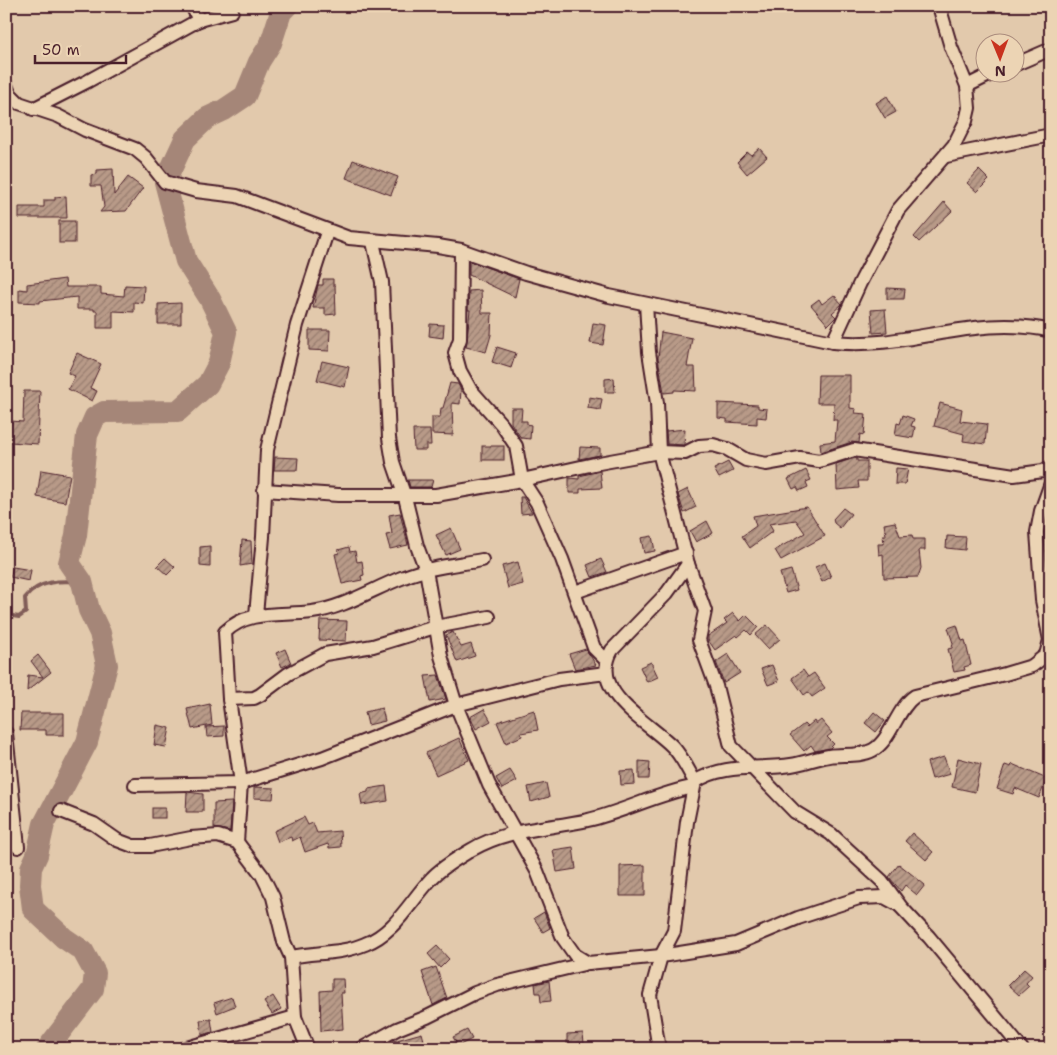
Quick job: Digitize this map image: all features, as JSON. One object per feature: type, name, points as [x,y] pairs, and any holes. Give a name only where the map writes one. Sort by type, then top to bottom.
[{"type":"street","points":[[192,6],[199,20]]},
{"type":"street","points":[[833,342],[860,283],[898,210],[946,156],[966,121],[969,108],[967,86],[951,46],[939,6]]},
{"type":"street","points":[[33,108],[88,82],[199,20],[232,11]]},
{"type":"street","points":[[1024,61],[1051,50]]},
{"type":"street","points":[[967,86],[975,82]]},
{"type":"street","points":[[6,85],[9,92],[19,103],[58,116],[85,130],[135,149],[146,158],[165,182],[196,191],[237,196],[327,232],[373,242],[413,243],[461,250],[526,273],[646,304],[833,342],[855,344],[893,342],[978,326],[1005,325],[1051,331]]},
{"type":"street","points":[[946,156],[1051,135]]},
{"type":"street","points":[[256,616],[263,537],[267,450],[279,393],[297,326],[327,232]]},
{"type":"street","points":[[373,242],[382,282],[390,446],[393,462],[405,497],[410,526],[426,570],[441,656],[456,705],[489,785],[537,871],[563,938],[575,955],[588,963]]},
{"type":"street","points":[[461,250],[460,339],[455,352],[460,371],[480,402],[509,434],[516,446],[522,480],[537,502],[575,592],[594,648],[606,666],[616,695],[627,709],[672,746],[694,784],[674,931],[661,956],[650,995],[659,1049]]},
{"type":"street","points":[[646,304],[657,403],[659,452],[687,558],[705,611],[699,640],[716,686],[730,746],[795,812],[848,847],[882,881],[901,907],[930,937],[1022,1049]]},
{"type":"street","points":[[264,490],[405,497],[436,495],[522,480],[599,462],[659,452],[685,453],[699,446],[713,445],[727,449],[746,460],[766,464],[800,458],[819,461],[854,450],[1014,474],[1042,471],[1051,467]]},
{"type":"street","points":[[291,957],[344,951],[380,937],[393,926],[407,906],[440,872],[490,840],[516,832],[588,820],[694,784],[716,773],[752,767],[793,765],[828,756],[872,750],[887,734],[906,705],[915,696],[1032,666],[1050,650],[1050,640],[1042,600],[1037,532],[1041,511],[1051,483]]},
{"type":"street","points":[[575,592],[687,558]]},
{"type":"street","points":[[606,666],[612,650],[667,593],[687,558]]},
{"type":"street","points":[[237,842],[241,782],[229,699],[225,632],[238,621],[256,616],[313,612],[332,608],[371,589],[426,570],[482,560]]},
{"type":"street","points":[[229,699],[254,698],[288,674],[325,654],[373,646],[435,627],[489,617]]},
{"type":"street","points":[[135,785],[241,782],[322,758],[456,705],[559,680],[606,666]]},
{"type":"street","points":[[6,733],[18,847]]},
{"type":"street","points":[[61,811],[94,824],[117,840],[133,846],[150,846],[191,838],[218,836],[237,842],[267,883],[273,897],[284,942],[291,957],[295,1016],[308,1049]]},
{"type":"street","points":[[361,1049],[397,1028],[427,1018],[475,993],[497,985],[588,963],[661,956],[736,944],[798,918],[859,898],[884,897],[901,907]]},
{"type":"street","points":[[183,1049],[295,1016]]},
{"type":"building","points":[[887,96],[896,112],[885,118],[876,103]]},
{"type":"building","points":[[759,148],[767,157],[747,174],[737,162],[747,152],[751,155]]},
{"type":"building","points":[[353,160],[398,177],[391,195],[346,178]]},
{"type":"building","points":[[113,169],[114,195],[128,177],[143,188],[126,211],[100,212],[104,207],[101,186],[91,186],[91,175],[97,174],[97,170]]},
{"type":"building","points":[[979,170],[989,180],[977,192],[967,183]]},
{"type":"building","points":[[66,196],[67,218],[19,218],[19,207],[44,207],[44,200],[55,200],[55,197]]},
{"type":"building","points":[[944,202],[952,211],[919,242],[914,237]]},
{"type":"building","points":[[59,221],[75,221],[75,243],[59,243]]},
{"type":"building","points":[[469,261],[519,279],[515,297],[469,275]]},
{"type":"building","points":[[65,279],[66,287],[101,287],[101,294],[124,296],[125,285],[144,286],[143,303],[134,302],[134,312],[113,311],[113,328],[97,328],[97,311],[94,311],[94,309],[77,309],[77,297],[40,301],[40,303],[19,302],[19,289],[27,290],[27,284]]},
{"type":"building","points":[[323,279],[333,279],[336,314],[325,315],[325,308],[313,308],[318,285],[323,285]]},
{"type":"building","points":[[887,288],[905,289],[904,299],[887,299]]},
{"type":"building","points":[[481,290],[482,313],[492,313],[491,335],[486,352],[466,347],[470,310],[468,310],[469,291]]},
{"type":"building","points":[[834,295],[842,304],[832,313],[836,317],[828,325],[811,305],[819,299],[822,304]]},
{"type":"building","points":[[181,303],[181,324],[158,324],[158,304]]},
{"type":"building","points":[[885,309],[887,332],[873,333],[871,310]]},
{"type":"building","points":[[593,323],[606,325],[603,345],[590,343]]},
{"type":"building","points":[[430,324],[444,325],[443,338],[429,336]]},
{"type":"building","points":[[309,330],[330,330],[329,351],[309,350]]},
{"type":"building","points":[[661,332],[692,338],[687,367],[695,367],[696,391],[674,390],[674,392],[664,393],[658,358]]},
{"type":"building","points":[[497,347],[516,353],[511,368],[492,362]]},
{"type":"building","points":[[77,353],[101,364],[90,388],[97,391],[92,401],[68,389],[75,376],[68,373]]},
{"type":"building","points":[[322,361],[349,367],[345,387],[317,380]]},
{"type":"building","points":[[818,375],[850,375],[850,408],[856,409],[855,413],[866,414],[864,435],[860,434],[859,443],[852,442],[821,452],[820,443],[835,441],[837,420],[833,420],[834,403],[817,403]]},
{"type":"building","points":[[614,378],[615,392],[605,392],[605,379]]},
{"type":"building","points":[[450,383],[458,384],[461,390],[460,404],[452,403],[453,435],[432,434],[432,417],[440,417],[441,408],[443,408]]},
{"type":"building","points":[[24,391],[40,391],[38,444],[10,442],[11,421],[23,422]]},
{"type":"building","points":[[589,397],[602,399],[600,410],[588,408]]},
{"type":"building","points":[[718,403],[758,405],[758,408],[767,409],[766,418],[757,417],[757,424],[727,422],[727,419],[718,418]]},
{"type":"building","points":[[940,403],[962,409],[960,421],[987,424],[985,444],[963,441],[964,434],[934,426]]},
{"type":"building","points":[[511,408],[522,408],[521,421],[527,421],[527,424],[531,425],[530,439],[521,438],[511,423]]},
{"type":"building","points":[[903,415],[914,419],[911,426],[915,427],[913,438],[895,435],[897,423],[900,424]]},
{"type":"building","points":[[685,429],[684,445],[667,444],[666,431]]},
{"type":"building","points":[[413,430],[430,430],[431,445],[426,445],[426,450],[414,450]]},
{"type":"building","points":[[482,446],[504,446],[504,460],[482,460]]},
{"type":"building","points":[[580,447],[600,448],[600,455],[579,459]]},
{"type":"building","points":[[275,457],[298,458],[297,470],[274,470]]},
{"type":"building","points":[[855,458],[857,461],[867,461],[867,481],[858,481],[859,488],[837,490],[836,464]]},
{"type":"building","points":[[728,462],[733,471],[719,478],[714,469]]},
{"type":"building","points":[[896,468],[908,469],[905,484],[895,484]]},
{"type":"building","points":[[41,470],[70,475],[65,502],[37,497]]},
{"type":"building","points":[[806,470],[811,480],[806,482],[808,487],[799,491],[797,487],[793,489],[788,479]]},
{"type":"building","points":[[600,471],[602,488],[580,489],[580,493],[569,493],[569,478],[579,479],[579,476]]},
{"type":"building","points":[[408,480],[433,480],[431,487],[410,487]]},
{"type":"building","points":[[688,489],[696,507],[684,513],[678,494]]},
{"type":"building","points":[[520,497],[523,497],[532,513],[521,514]]},
{"type":"building","points":[[807,507],[825,536],[781,560],[775,550],[805,533],[796,520],[769,524],[773,531],[750,548],[742,536],[756,526],[753,516]]},
{"type":"building","points":[[843,508],[851,514],[840,528],[834,523],[833,519]]},
{"type":"building","points":[[400,513],[408,545],[390,549],[386,535],[392,534],[389,515]]},
{"type":"building","points":[[707,521],[713,533],[696,542],[690,531]]},
{"type":"building","points":[[895,522],[900,536],[912,535],[913,539],[925,539],[925,550],[919,550],[921,568],[918,577],[884,578],[883,554],[879,555],[878,544],[884,544],[883,535],[886,535],[884,524]]},
{"type":"building","points":[[451,528],[460,549],[446,555],[436,535]]},
{"type":"building","points":[[652,536],[655,551],[644,553],[641,538]]},
{"type":"building","points":[[947,536],[966,537],[965,550],[946,548]]},
{"type":"building","points":[[242,540],[251,541],[252,564],[240,566]]},
{"type":"building","points":[[210,546],[210,567],[200,566],[200,547]]},
{"type":"building","points":[[349,547],[350,552],[355,551],[357,562],[362,561],[364,575],[361,576],[362,580],[342,584],[335,554],[339,553],[338,550]]},
{"type":"building","points":[[165,558],[175,567],[167,575],[157,566]]},
{"type":"building","points":[[601,559],[607,572],[592,577],[587,565]]},
{"type":"building","points":[[518,562],[523,584],[508,588],[502,566]]},
{"type":"building","points":[[825,563],[831,577],[822,582],[815,567]]},
{"type":"building","points":[[13,567],[31,570],[29,581],[10,577]]},
{"type":"building","points":[[791,570],[797,590],[786,593],[780,573]]},
{"type":"building","points":[[733,613],[740,621],[746,615],[758,627],[751,635],[746,630],[738,637],[736,635],[715,650],[708,640],[708,636],[727,623],[724,620]]},
{"type":"building","points":[[320,620],[347,621],[346,641],[319,640]]},
{"type":"building","points":[[767,625],[780,639],[768,649],[755,635]]},
{"type":"building","points":[[957,625],[962,641],[965,640],[971,665],[964,667],[965,670],[954,672],[948,649],[952,648],[953,643],[948,628]]},
{"type":"building","points":[[453,632],[461,647],[471,644],[475,656],[457,662],[446,635]]},
{"type":"building","points":[[285,649],[291,663],[282,667],[276,653]]},
{"type":"building","points":[[586,649],[596,665],[575,669],[569,654]]},
{"type":"building","points":[[728,654],[740,673],[724,683],[716,662]]},
{"type":"building","points":[[38,655],[51,672],[27,691],[28,675],[43,677],[31,661]]},
{"type":"building","points":[[651,662],[658,677],[647,682],[640,667]]},
{"type":"building","points":[[772,665],[779,681],[768,685],[761,669]]},
{"type":"building","points":[[803,670],[808,677],[814,673],[825,688],[812,697],[808,692],[804,695],[792,678]]},
{"type":"building","points":[[438,675],[446,699],[430,702],[425,676]]},
{"type":"building","points":[[210,704],[212,725],[192,729],[187,709]]},
{"type":"building","points":[[382,708],[385,721],[368,725],[365,712]]},
{"type":"building","points":[[484,709],[491,721],[476,729],[470,717]]},
{"type":"building","points":[[534,710],[538,730],[521,733],[522,736],[506,743],[497,722]]},
{"type":"building","points":[[874,712],[885,721],[876,732],[865,723]]},
{"type":"building","points":[[21,713],[64,713],[64,735],[46,735],[46,730],[20,730]]},
{"type":"building","points":[[821,720],[832,733],[827,737],[834,744],[830,748],[815,751],[811,745],[804,751],[790,735],[804,724],[807,727],[814,721],[816,724]]},
{"type":"building","points":[[157,725],[170,728],[166,747],[154,745]]},
{"type":"building","points":[[224,726],[224,736],[207,737],[206,727]]},
{"type":"building","points":[[459,738],[469,760],[436,775],[426,753]]},
{"type":"building","points":[[944,757],[950,774],[932,779],[927,762]]},
{"type":"building","points":[[958,758],[981,764],[975,792],[952,787]]},
{"type":"building","points":[[639,761],[650,762],[649,779],[639,779]]},
{"type":"building","points":[[1012,764],[1047,779],[1039,798],[1015,788],[1013,794],[997,789],[1005,765],[1011,767]]},
{"type":"building","points":[[510,770],[517,781],[502,789],[496,778]]},
{"type":"building","points":[[634,770],[635,784],[621,785],[620,771]]},
{"type":"building","points":[[546,783],[549,797],[531,802],[528,787]]},
{"type":"building","points":[[386,786],[388,801],[362,805],[360,794],[368,792],[368,789]]},
{"type":"building","points":[[254,787],[274,788],[273,799],[254,798]]},
{"type":"building","points":[[187,792],[203,794],[203,812],[186,812]]},
{"type":"building","points":[[232,802],[230,831],[214,828],[214,803]]},
{"type":"building","points":[[152,808],[165,808],[165,818],[152,818]]},
{"type":"building","points":[[304,817],[308,825],[313,823],[317,833],[340,831],[341,847],[329,848],[328,844],[305,852],[300,837],[292,841],[291,837],[278,842],[274,831]]},
{"type":"building","points":[[912,833],[933,852],[926,860],[905,841]]},
{"type":"building","points":[[573,847],[576,869],[557,872],[553,850]]},
{"type":"building","points":[[899,864],[925,885],[917,895],[905,885],[901,891],[889,877]]},
{"type":"building","points":[[645,865],[645,896],[620,896],[620,866]]},
{"type":"building","points":[[544,912],[550,928],[543,932],[534,918]]},
{"type":"building","points":[[437,946],[449,959],[440,968],[428,954]]},
{"type":"building","points":[[436,967],[447,998],[433,1005],[422,972]]},
{"type":"building","points":[[1024,969],[1032,976],[1026,983],[1029,986],[1019,995],[1008,985]]},
{"type":"building","points":[[332,979],[343,979],[344,993],[341,993],[343,1029],[321,1031],[320,991],[332,990]]},
{"type":"building","points":[[549,981],[551,1001],[541,1002],[540,993],[536,993],[535,984]]},
{"type":"building","points":[[273,996],[281,1009],[272,1014],[264,1002]]},
{"type":"building","points":[[232,997],[235,1006],[217,1013],[214,1003]]},
{"type":"building","points":[[211,1019],[213,1032],[202,1035],[200,1020]]},
{"type":"building","points":[[467,1030],[472,1039],[458,1046],[453,1037]]},
{"type":"building","points":[[422,1033],[425,1044],[405,1049],[378,1049],[393,1041]]},
{"type":"building","points":[[583,1033],[584,1044],[567,1045],[567,1034]]},
{"type":"waterway","points":[[47,1049],[93,989],[95,973],[83,951],[64,938],[33,909],[30,885],[31,868],[37,855],[44,824],[87,742],[107,665],[100,633],[89,610],[82,582],[69,563],[76,535],[87,435],[95,417],[104,412],[178,411],[208,384],[219,363],[226,332],[210,299],[186,261],[165,182],[185,139],[207,118],[224,110],[245,96],[259,62],[271,43],[281,12],[287,6]]},
{"type":"waterway","points":[[6,615],[19,617],[26,612],[25,598],[44,584],[58,581],[82,582]]}]
